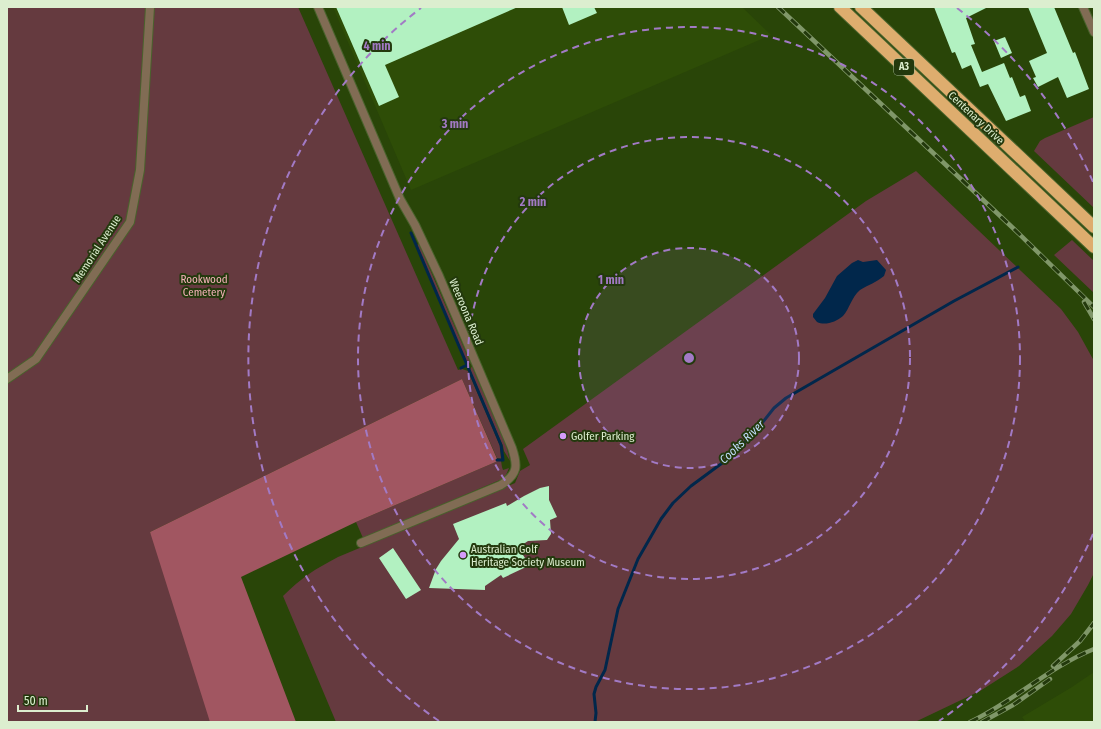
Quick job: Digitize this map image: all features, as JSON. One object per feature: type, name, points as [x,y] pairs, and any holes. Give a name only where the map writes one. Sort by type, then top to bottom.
[{"type":"highway","name":"Centenary Drive","points":[[840,7],[1093,246]]},
{"type":"highway","name":"Centenary Drive","points":[[861,7],[1094,227]]},
{"type":"street","name":"Memorial Avenue","points":[[7,379],[36,360],[130,222],[140,170],[150,7]]},
{"type":"street","name":"Weeroona Road","points":[[318,7],[400,199],[415,225],[439,276],[512,448],[516,462],[516,470],[512,476],[501,485],[361,543]]},
{"type":"street","points":[[1083,7],[1094,32]]},
{"type":"shaded area","points":[[333,7],[742,7],[771,35],[411,190]]},
{"type":"shaded area","points":[[462,379],[498,461],[356,522],[241,577],[296,722],[210,722],[150,532]]},
{"type":"shaded area","points":[[1094,672],[1094,722],[1026,722],[1022,717],[1072,687]]},
{"type":"green space","name":"Rookwood Cemetery","points":[[7,7],[298,7],[458,370],[462,369],[468,371],[500,446],[501,459],[497,458],[462,379],[150,532],[246,722],[7,722]]},
{"type":"green space","points":[[1094,117],[1094,208],[1034,151],[1040,141],[1045,138]]},
{"type":"green space","points":[[916,171],[1061,309],[1078,332],[1094,361],[1094,573],[1071,614],[1052,636],[1019,666],[980,691],[915,722],[336,722],[283,596],[309,574],[338,557],[515,483],[520,471],[530,465],[523,449],[866,201]]},
{"type":"green space","points":[[1072,240],[1094,261],[1094,293],[1054,255]]},
{"type":"green space","points":[[419,244],[471,365],[466,361],[417,245]]},
{"type":"green space","points":[[472,366],[506,445],[510,461],[504,451],[470,370]]},
{"type":"green space","points":[[501,461],[503,470],[509,468],[506,475],[500,480],[363,538],[356,522]]},
{"type":"water","points":[[858,260],[863,262],[877,260],[886,270],[884,276],[860,290],[843,316],[834,322],[823,324],[817,322],[813,317],[813,314],[825,298],[837,276],[852,263]]},
{"type":"building","points":[[336,7],[518,7],[385,65],[399,97],[379,106]]},
{"type":"building","points":[[562,7],[594,7],[597,13],[569,25]]},
{"type":"building","points":[[934,7],[988,7],[966,18],[975,44],[971,45],[982,72],[1004,63],[1010,78],[1012,77],[1020,97],[1025,95],[1031,111],[1006,121],[988,84],[980,87],[971,65],[962,69],[955,52],[952,53]]},
{"type":"building","points":[[1028,7],[1054,7],[1073,53],[1075,52],[1089,89],[1067,98],[1058,77],[1038,87],[1033,78],[1036,77],[1029,61],[1047,53]]},
{"type":"building","points":[[1005,37],[1012,53],[1001,58],[994,41]]},
{"type":"building","points":[[549,486],[549,500],[557,517],[550,520],[551,534],[547,540],[528,541],[522,545],[521,552],[527,561],[526,567],[503,578],[501,575],[485,586],[485,590],[429,588],[436,569],[459,539],[453,524],[506,503],[507,506],[540,488]]},
{"type":"building","points":[[393,548],[421,590],[406,599],[379,558]]},
{"type":"waterway","points":[[411,233],[501,445],[503,460],[497,460]]},
{"type":"waterway","name":"Cooks River","points":[[595,722],[596,713],[594,694],[605,670],[618,609],[638,559],[661,519],[673,503],[691,486],[733,455],[774,408],[786,398],[954,301],[1018,267]]},
{"type":"waterway","points":[[461,368],[467,365]]},
{"type":"railway","points":[[778,7],[1014,229],[1094,307]]},
{"type":"railway","points":[[1084,302],[1094,319]]},
{"type":"railway","points":[[1053,666],[1080,641],[1094,623]]},
{"type":"railway","points":[[970,722],[1001,705],[1062,665],[1094,649]]},
{"type":"railway","points":[[982,722],[1013,705],[1050,679]]},
{"type":"place","name":"Golfer Parking","points":[[563,436]]},
{"type":"place","name":"Australian Golf Heritage Society Museum","points":[[463,555]]}]
